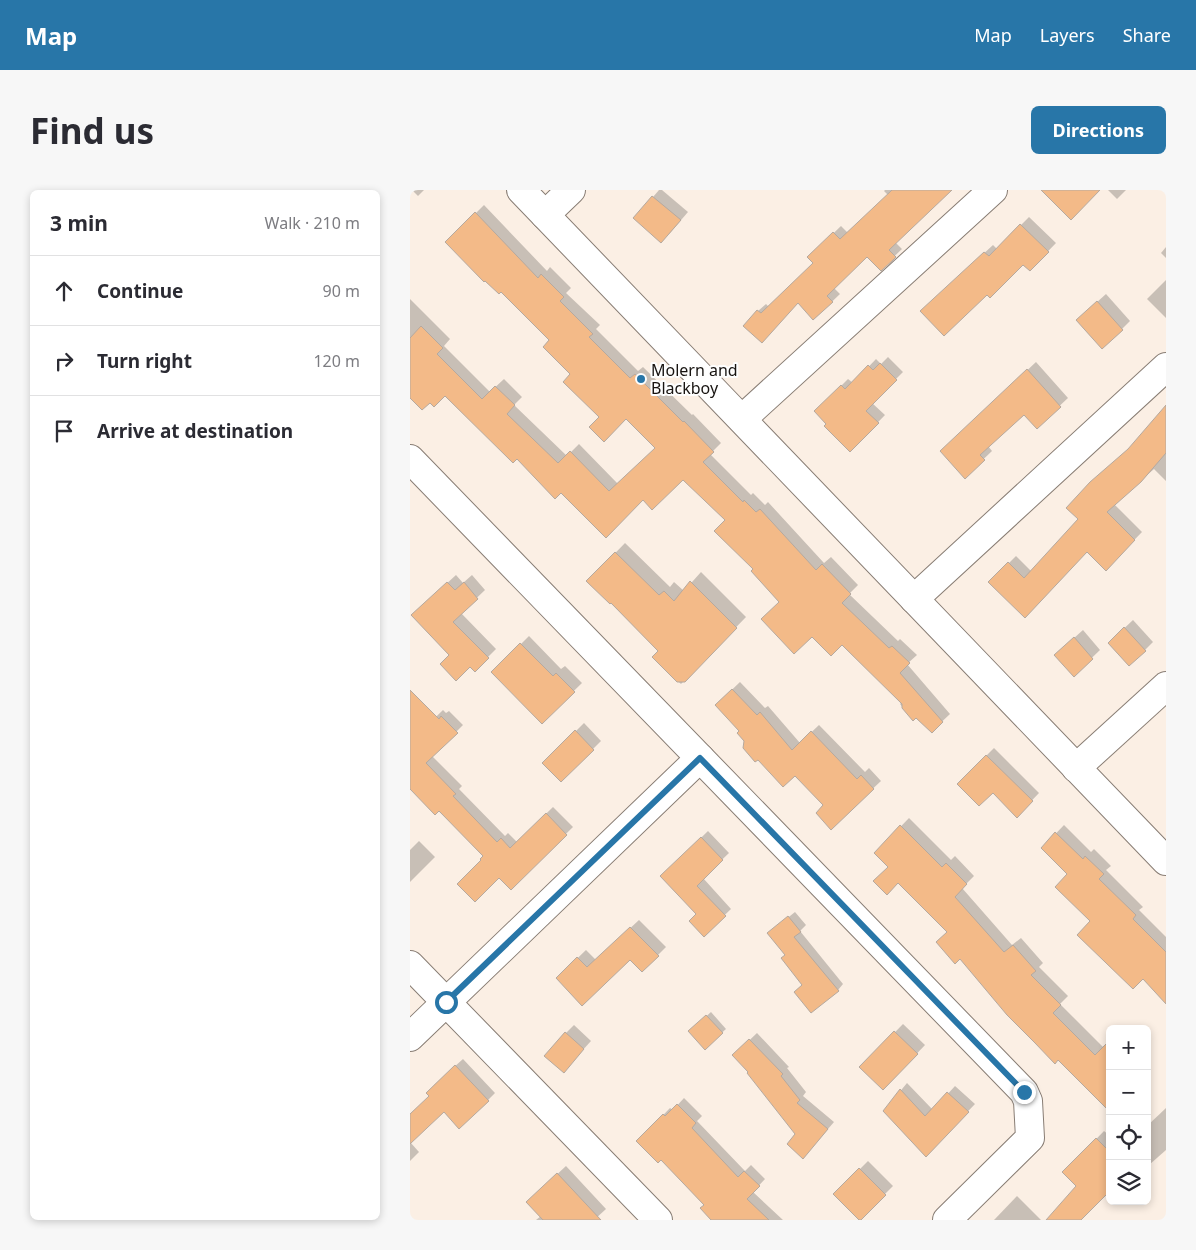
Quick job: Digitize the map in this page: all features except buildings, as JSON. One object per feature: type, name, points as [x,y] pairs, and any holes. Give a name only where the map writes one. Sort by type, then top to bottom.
[{"type":"street","points":[[521,190],[1166,861]]},
{"type":"street","points":[[545,215],[571,190]]},
{"type":"street","points":[[742,420],[993,190]]},
{"type":"street","points":[[914,598],[1166,367]]},
{"type":"street","points":[[410,459],[1024,1092],[1028,1101],[1030,1138],[947,1220]]},
{"type":"street","points":[[1076,768],[1166,686]]},
{"type":"street","points":[[410,1037],[700,758]]},
{"type":"street","points":[[410,965],[658,1220]]},
{"type":"place","name":"Molern and Blackboy","points":[[641,379]]},
{"type":"route","points":[[446,1002],[700,758],[1024,1092]]}]
